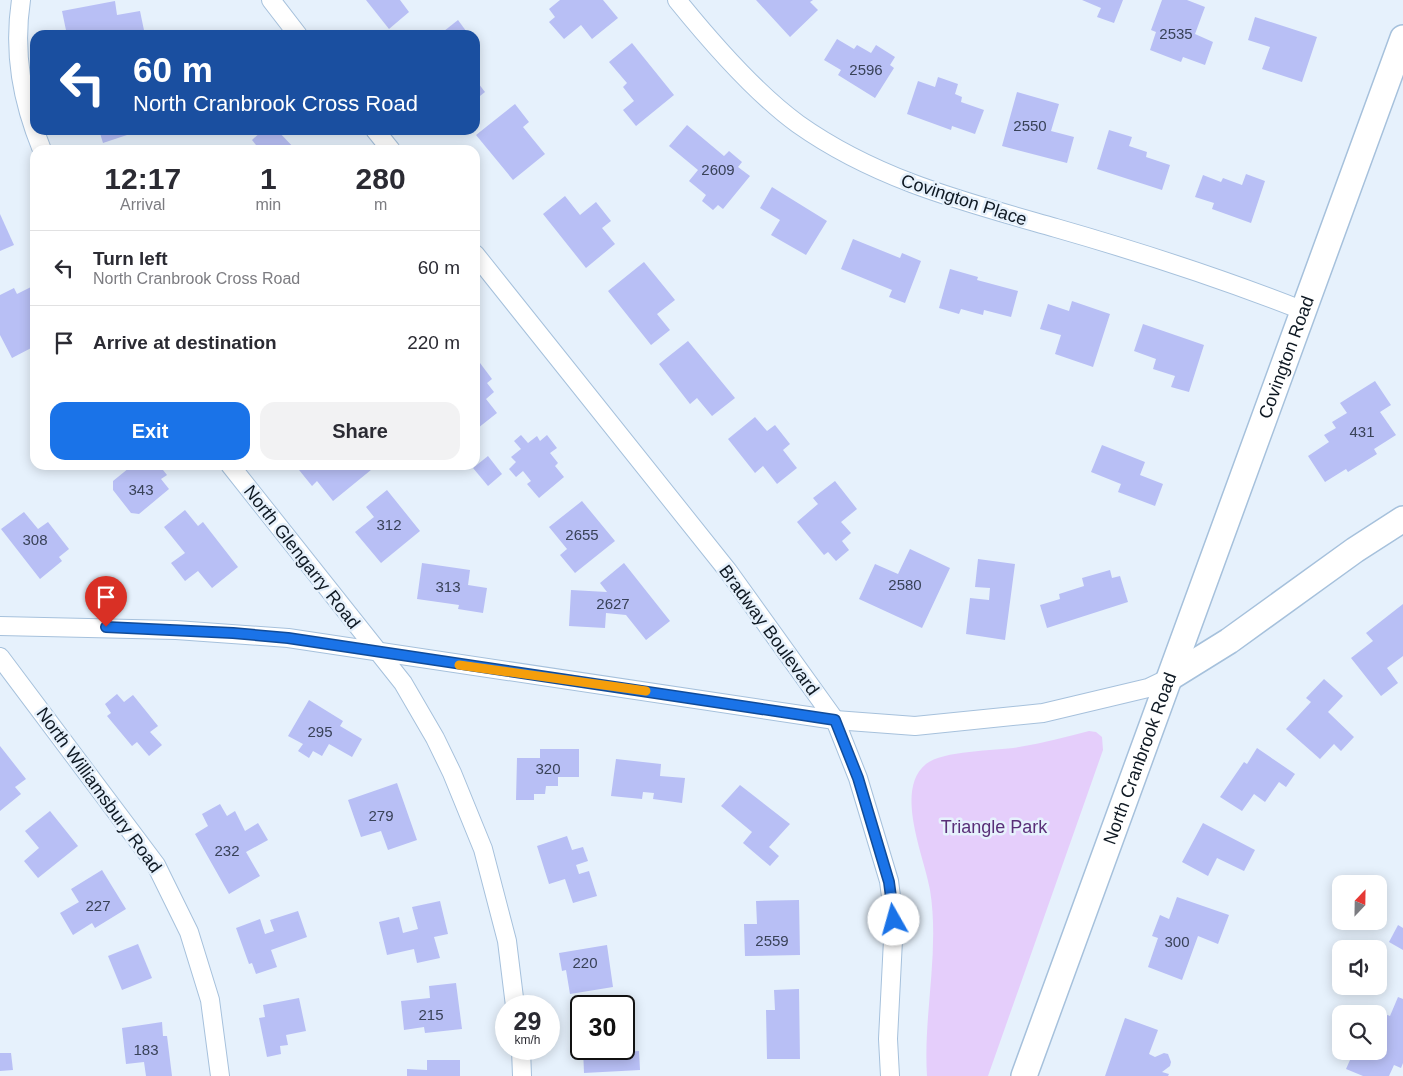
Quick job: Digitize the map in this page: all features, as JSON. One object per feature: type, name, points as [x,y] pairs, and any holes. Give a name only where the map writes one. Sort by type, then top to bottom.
[{"type":"street","points":[[21,0],[18,20],[20,83],[30,113]]},
{"type":"street","points":[[271,0],[294,30]]},
{"type":"street","name":"Covington Place","points":[[677,0],[735,68],[797,123],[838,150],[892,176],[966,203],[1154,258],[1304,311]]},
{"type":"street","name":"Covington Road","points":[[1171,677],[1403,38]]},
{"type":"street","points":[[379,135],[388,145]]},
{"type":"street","name":"Bradway Boulevard","points":[[480,260],[728,571],[835,720],[858,778],[889,882],[894,920],[888,1039],[890,1076]]},
{"type":"street","name":"North Glengarry Road","points":[[234,470],[403,683],[435,738],[483,849],[507,941],[514,995]]},
{"type":"street","name":"North Cranbrook Road","points":[[1024,1076],[1147,737],[1171,677],[1229,641],[1355,550],[1403,519]]},
{"type":"street","points":[[0,626],[89,627],[233,633],[288,638],[835,720],[915,726],[1043,713],[1148,688],[1171,677]]},
{"type":"street","name":"North Williamsbury Road","points":[[0,656],[156,866],[189,932],[210,1000],[220,1076]]},
{"type":"street","points":[[521,1060],[522,1076]]},
{"type":"green space","name":"Triangle Park","points":[[1089,731],[1096,732],[1102,737],[1103,750],[988,1076],[927,1076],[926,1053],[933,913],[930,890],[914,824],[912,790],[917,775],[926,764],[944,756],[1019,747]]},
{"type":"building","points":[[366,0],[400,0],[409,12],[389,29]]},
{"type":"building","points":[[560,0],[603,0],[618,18],[592,39],[581,25],[564,39],[549,22],[555,17],[549,9]]},
{"type":"building","points":[[756,0],[813,0],[810,2],[818,10],[790,37]]},
{"type":"building","points":[[1082,0],[1123,0],[1114,23],[1097,17],[1101,8]]},
{"type":"building","points":[[1162,0],[1187,0],[1205,7],[1195,34],[1213,42],[1205,65],[1183,57],[1181,62],[1150,50],[1156,32],[1151,30]]},
{"type":"building","points":[[115,1],[117,15],[140,11],[144,30],[66,30],[62,11]]},
{"type":"building","points":[[1255,17],[1317,37],[1302,82],[1262,69],[1270,47],[1248,40]]},
{"type":"building","points":[[458,20],[465,30],[445,30]]},
{"type":"building","points":[[837,39],[854,49],[857,45],[871,53],[876,45],[895,57],[890,65],[894,68],[875,98],[838,75],[841,70],[824,60]]},
{"type":"building","points":[[632,43],[674,95],[636,126],[623,110],[634,101],[623,87],[627,83],[609,62]]},
{"type":"building","points":[[938,77],[958,84],[955,94],[962,97],[961,102],[984,110],[975,134],[952,126],[951,130],[907,114],[918,81],[935,87]]},
{"type":"building","points":[[480,86],[485,92],[480,96]]},
{"type":"building","points":[[1017,92],[1059,104],[1051,131],[1074,137],[1067,163],[1002,146]]},
{"type":"building","points":[[515,104],[529,122],[523,127],[545,154],[513,180],[476,135],[480,135],[480,132]]},
{"type":"building","points":[[687,125],[724,156],[729,151],[742,162],[738,167],[750,176],[723,209],[718,205],[713,210],[702,201],[706,195],[689,181],[698,170],[669,146]]},
{"type":"building","points":[[1109,130],[1132,137],[1129,146],[1147,152],[1146,157],[1170,165],[1162,190],[1097,169]]},
{"type":"building","points":[[101,135],[127,135],[103,143]]},
{"type":"building","points":[[258,135],[282,135],[291,145],[256,145],[252,140]]},
{"type":"building","points":[[1246,174],[1265,181],[1251,223],[1212,209],[1214,203],[1195,197],[1203,175],[1221,182],[1223,178],[1242,185]]},
{"type":"building","points":[[772,187],[827,221],[806,255],[771,235],[780,220],[760,208]]},
{"type":"building","points":[[565,196],[580,215],[596,202],[611,221],[602,228],[615,244],[586,268],[543,214]]},
{"type":"building","points":[[0,214],[14,245],[0,251]]},
{"type":"building","points":[[853,239],[900,258],[902,253],[921,261],[905,303],[889,297],[892,290],[841,269]]},
{"type":"building","points":[[644,262],[675,300],[657,314],[670,330],[651,345],[608,291]]},
{"type":"building","points":[[950,269],[978,277],[977,280],[1018,291],[1011,317],[984,310],[983,315],[961,309],[959,314],[939,308]]},
{"type":"building","points":[[14,288],[17,294],[30,288],[30,349],[12,358],[0,335],[0,295]]},
{"type":"building","points":[[1072,301],[1110,314],[1093,367],[1055,354],[1061,335],[1040,329],[1048,304],[1069,311]]},
{"type":"building","points":[[1143,324],[1204,345],[1189,392],[1171,387],[1175,376],[1153,369],[1156,359],[1134,351]]},
{"type":"building","points":[[688,341],[735,398],[712,416],[697,398],[690,404],[659,364]]},
{"type":"building","points":[[480,363],[492,379],[487,383],[494,392],[486,399],[497,413],[480,426]]},
{"type":"building","points":[[1375,381],[1391,405],[1380,412],[1396,435],[1374,449],[1377,454],[1348,472],[1346,469],[1325,482],[1308,456],[1329,442],[1324,435],[1336,428],[1332,422],[1347,413],[1340,403]]},
{"type":"building","points":[[755,417],[767,431],[775,425],[790,444],[783,450],[797,468],[777,484],[763,466],[755,473],[728,439]]},
{"type":"building","points":[[521,435],[528,443],[537,436],[540,441],[547,435],[557,448],[550,453],[558,463],[555,466],[564,477],[539,498],[527,484],[531,481],[523,471],[516,477],[509,469],[516,462],[511,457],[521,449],[514,441]]},
{"type":"building","points":[[1102,445],[1145,462],[1140,475],[1163,484],[1155,506],[1118,492],[1121,484],[1091,472]]},
{"type":"building","points":[[488,456],[502,474],[488,486],[475,470],[480,470],[480,462]]},
{"type":"building","points":[[127,470],[163,470],[167,475],[161,479],[169,489],[139,514],[131,513],[113,490],[113,481]]},
{"type":"building","points":[[299,470],[371,470],[333,501],[317,481],[312,486]]},
{"type":"building","points":[[835,481],[857,509],[841,522],[851,533],[842,541],[849,550],[836,561],[828,552],[824,555],[797,522],[818,504],[813,498]]},
{"type":"building","points":[[387,490],[420,531],[381,563],[355,532],[374,517],[366,507]]},
{"type":"building","points":[[582,501],[615,541],[575,573],[560,555],[567,549],[549,527]]},
{"type":"building","points":[[185,510],[198,526],[203,522],[238,567],[212,588],[198,571],[185,581],[171,563],[185,553],[164,527]]},
{"type":"building","points":[[24,512],[38,529],[48,522],[69,549],[59,557],[62,561],[40,579],[1,529]]},
{"type":"building","points":[[910,549],[950,568],[922,628],[859,599],[875,564],[898,574]]},
{"type":"building","points":[[978,559],[1015,564],[1005,640],[966,634],[970,598],[989,600],[990,588],[975,587]]},
{"type":"building","points":[[422,563],[470,570],[468,585],[487,588],[483,613],[458,609],[459,605],[417,599]]},
{"type":"building","points":[[624,563],[670,621],[646,640],[626,615],[606,613],[605,628],[569,626],[571,590],[607,592],[600,583]]},
{"type":"building","points":[[1110,570],[1112,578],[1120,576],[1128,602],[1047,628],[1040,605],[1060,599],[1059,594],[1084,586],[1082,578]]},
{"type":"building","points":[[1403,604],[1403,656],[1387,668],[1398,683],[1381,696],[1351,658],[1373,641],[1366,633]]},
{"type":"building","points":[[1324,679],[1343,696],[1328,712],[1354,737],[1341,751],[1334,744],[1320,759],[1286,729],[1311,702],[1306,698]]},
{"type":"building","points":[[117,694],[124,702],[133,695],[158,726],[150,732],[162,745],[149,756],[137,742],[132,746],[107,716],[111,713],[105,704]]},
{"type":"building","points":[[309,700],[343,721],[340,726],[362,739],[352,757],[329,744],[322,756],[313,751],[309,758],[298,751],[303,744],[288,736]]},
{"type":"building","points":[[0,746],[26,779],[15,787],[21,794],[0,811]]},
{"type":"building","points":[[1257,748],[1295,774],[1286,787],[1279,782],[1265,802],[1254,794],[1242,811],[1220,797],[1244,762],[1247,764]]},
{"type":"building","points":[[540,749],[579,749],[579,777],[558,777],[558,786],[546,786],[545,794],[534,794],[534,800],[516,800],[517,758],[540,758]]},
{"type":"building","points":[[616,759],[661,764],[660,776],[685,778],[682,803],[653,799],[654,793],[643,792],[642,799],[611,796]]},
{"type":"building","points":[[397,783],[417,840],[388,850],[381,831],[361,837],[348,800]]},
{"type":"building","points":[[740,785],[790,824],[769,847],[779,856],[770,866],[743,843],[752,832],[721,806]]},
{"type":"building","points":[[220,804],[227,816],[235,811],[245,831],[258,823],[268,840],[246,852],[260,876],[229,894],[195,834],[208,826],[202,814]]},
{"type":"building","points":[[50,811],[78,846],[38,878],[24,861],[39,848],[25,831]]},
{"type":"building","points":[[1203,823],[1255,850],[1244,871],[1217,858],[1208,876],[1182,862]]},
{"type":"building","points":[[567,836],[572,850],[583,847],[588,861],[576,865],[579,874],[589,871],[597,896],[573,903],[565,879],[549,884],[537,846]]},
{"type":"building","points":[[102,870],[126,909],[95,928],[92,923],[73,935],[60,913],[79,902],[71,889]]},
{"type":"building","points":[[1177,897],[1229,915],[1218,944],[1198,936],[1182,980],[1148,967],[1158,938],[1152,936],[1160,915],[1169,919]]},
{"type":"building","points":[[799,900],[800,955],[745,956],[744,924],[757,924],[756,901]]},
{"type":"building","points":[[440,901],[448,934],[434,937],[440,958],[417,963],[414,949],[387,955],[379,922],[399,917],[403,933],[418,929],[412,907]]},
{"type":"building","points":[[298,911],[307,937],[271,950],[277,967],[256,974],[252,963],[249,964],[236,928],[260,919],[265,934],[274,931],[270,920]]},
{"type":"building","points":[[1398,925],[1403,928],[1403,950],[1389,942]]},
{"type":"building","points":[[138,944],[152,978],[122,990],[108,956]]},
{"type":"building","points":[[607,945],[613,987],[570,994],[566,970],[562,971],[559,953]]},
{"type":"building","points":[[456,983],[462,1029],[425,1033],[424,1027],[404,1030],[401,1001],[430,998],[429,986]]},
{"type":"building","points":[[799,989],[800,1059],[767,1059],[766,1010],[775,1010],[774,990]]},
{"type":"building","points":[[1398,997],[1403,999],[1403,1063],[1401,1068],[1394,1065],[1389,1076],[1363,1076],[1346,1069],[1350,1060],[1387,1060],[1387,1015],[1390,1016]]},
{"type":"building","points":[[299,998],[306,1031],[286,1035],[288,1045],[280,1046],[281,1054],[267,1057],[259,1018],[265,1017],[263,1005]]},
{"type":"building","points":[[1125,1018],[1158,1030],[1149,1054],[1155,1057],[1164,1053],[1168,1054],[1171,1062],[1170,1066],[1162,1072],[1169,1074],[1168,1076],[1105,1076]]},
{"type":"building","points":[[162,1022],[163,1036],[167,1036],[172,1076],[146,1076],[144,1062],[126,1064],[122,1028]]},
{"type":"building","points":[[635,1051],[639,1051],[640,1070],[584,1073],[583,1060],[635,1060]]},
{"type":"building","points":[[0,1053],[11,1053],[13,1070],[0,1071]]},
{"type":"building","points":[[427,1060],[460,1060],[460,1076],[407,1076],[407,1069],[427,1070]]},
{"type":"slow traffic","points":[[459,665],[646,691]]},
{"type":"route","points":[[106,627],[233,633],[288,638],[408,658],[835,720],[845,741],[858,778],[889,882],[894,920]]}]
